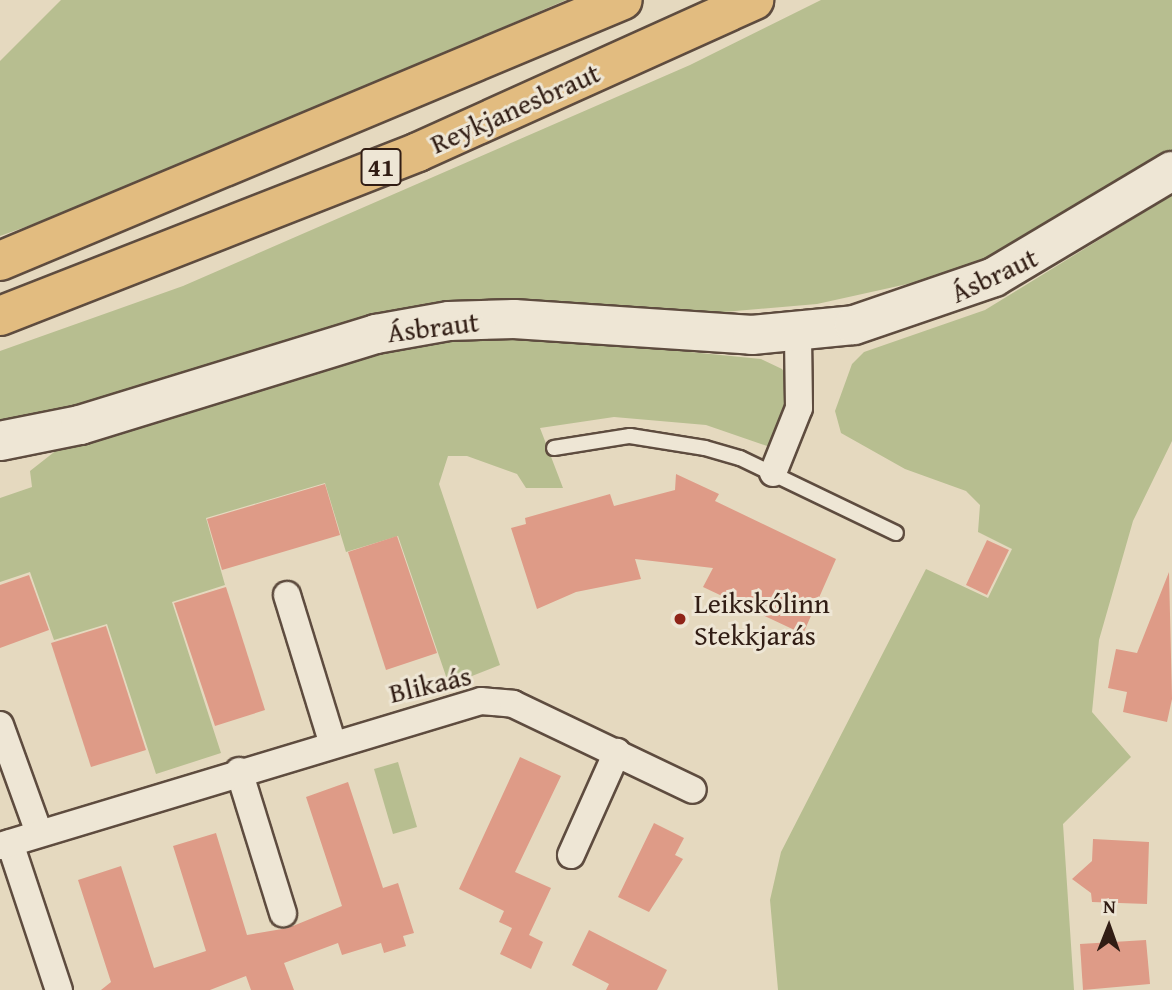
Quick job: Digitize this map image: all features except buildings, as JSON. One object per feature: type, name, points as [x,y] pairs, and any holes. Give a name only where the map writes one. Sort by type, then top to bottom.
[{"type":"highway","name":"Reykjanesbraut","points":[[0,261],[623,0]]},
{"type":"highway","name":"Reykjanesbraut","points":[[0,316],[418,152],[754,0]]},
{"type":"street","name":"Ásbraut","points":[[0,441],[80,425],[317,350],[449,321],[798,334],[949,297],[1045,251],[1172,171]]},
{"type":"street","points":[[772,473],[799,408],[798,334]]},
{"type":"street","name":"Ásbraut","points":[[0,461],[80,425]]},
{"type":"street","points":[[286,595],[332,741]]},
{"type":"street","name":"Blikaás","points":[[60,990],[5,844],[39,833],[332,741],[481,701],[513,704],[693,790]]},
{"type":"street","points":[[0,725],[39,833]]},
{"type":"street","points":[[571,855],[617,752]]},
{"type":"street","points":[[239,771],[283,913]]},
{"type":"lane","points":[[554,448],[597,438],[666,439],[772,473],[896,533]]},
{"type":"green space","points":[[61,0],[566,0],[115,195],[0,236],[0,61]]},
{"type":"green space","points":[[821,0],[1172,0],[1172,153],[987,262],[930,279],[817,304],[712,313],[502,302],[390,311],[0,433],[0,351],[183,286],[690,65]]},
{"type":"green space","points":[[1172,195],[1172,441],[1133,521],[1099,640],[1092,712],[1131,757],[1063,824],[1074,990],[778,990],[770,900],[781,852],[926,569],[988,598],[1012,549],[978,532],[980,505],[966,491],[905,469],[841,433],[835,411],[852,364],[864,352],[985,310]]},
{"type":"green space","points":[[477,331],[761,359],[782,369],[792,384],[773,448],[706,425],[614,417],[540,428],[563,488],[526,488],[517,474],[467,456],[448,456],[439,484],[500,665],[449,685],[398,536],[346,552],[325,483],[206,518],[225,585],[172,602],[221,753],[156,774],[107,624],[54,640],[30,572],[0,582],[0,498],[32,487],[30,471],[58,449],[350,356]]},
{"type":"green space","points":[[398,762],[417,827],[393,834],[374,769]]},
{"type":"place","name":"Leikskólinn Stekkjarás","points":[[680,619]]}]
